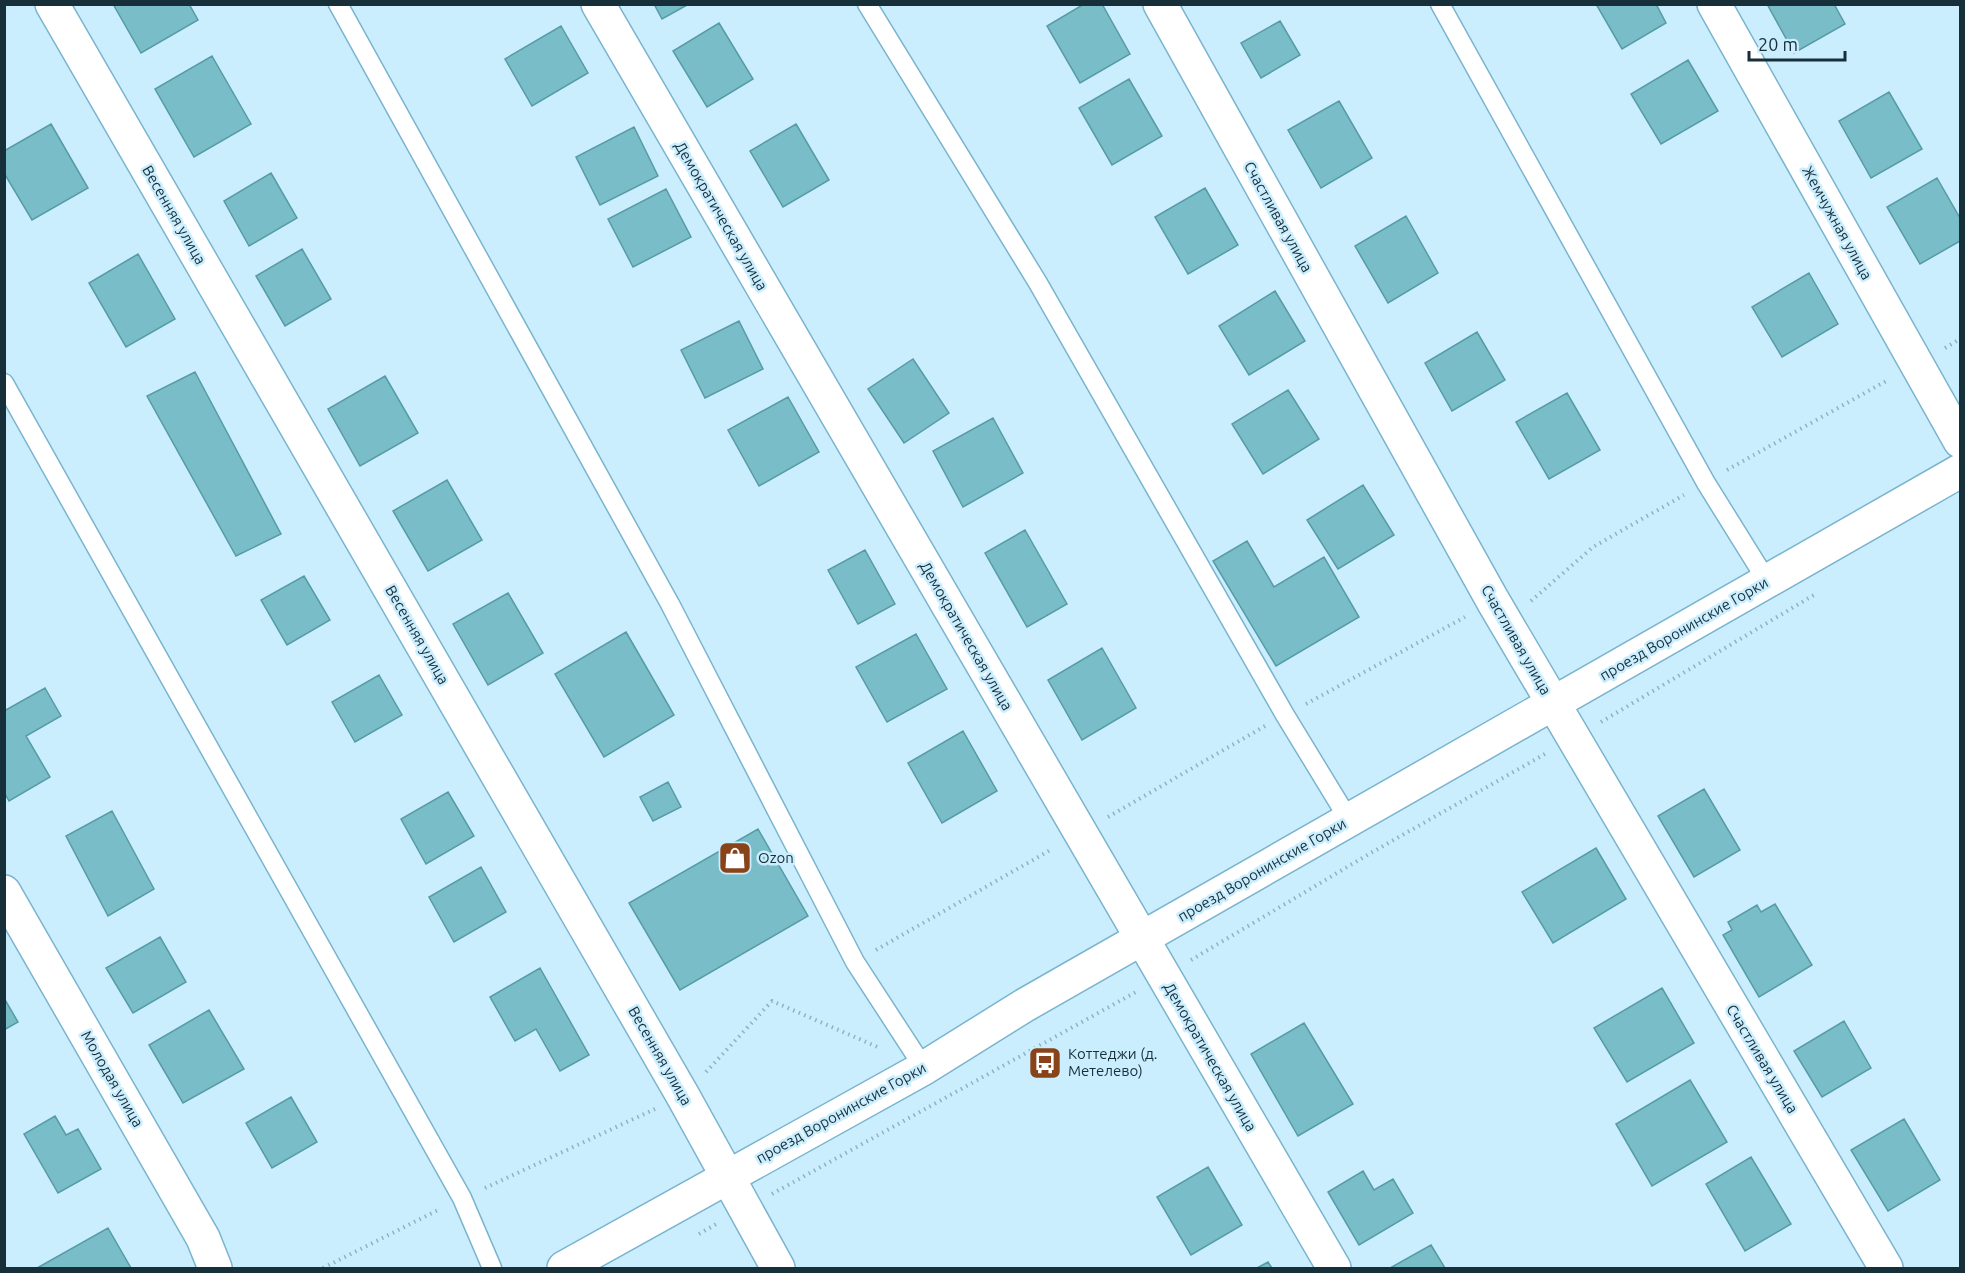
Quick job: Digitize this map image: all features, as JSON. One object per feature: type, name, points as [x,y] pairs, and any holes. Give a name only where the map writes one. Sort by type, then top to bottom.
[{"type":"street","name":"Весенняя улица","points":[[52,4],[683,1096],[778,1269]]},
{"type":"street","name":"Демократическая улица","points":[[598,4],[1334,1269]]},
{"type":"street","name":"Счастливая улица","points":[[1160,4],[1493,601],[1886,1269]]},
{"type":"street","name":"Жемчужная улица","points":[[1714,4],[1960,441]]},
{"type":"street","name":"проезд Воронинские Горки","points":[[564,1269],[726,1176],[924,1068],[1141,939],[1960,471]]},
{"type":"street","name":"Молодая улица","points":[[4,892],[203,1238],[215,1269]]},
{"type":"lane","points":[[338,4],[670,604],[855,962],[924,1068]]},
{"type":"lane","points":[[867,4],[1038,283],[1285,715],[1350,820]]},
{"type":"lane","points":[[1440,4],[1706,483],[1767,582]]},
{"type":"lane","points":[[4,383],[462,1198],[492,1269]]},
{"type":"path","points":[[855,962],[1285,715],[1493,601],[1530,602],[1593,547],[1960,339]]},
{"type":"path","points":[[694,1236],[1164,976],[1823,590]]},
{"type":"path","points":[[323,1269],[462,1198],[683,1096],[772,1001],[924,1068]]},
{"type":"building","points":[[113,4],[189,4],[198,20],[141,53]]},
{"type":"building","points":[[654,4],[689,4],[662,19]]},
{"type":"building","points":[[1084,4],[1102,4],[1130,54],[1080,83],[1047,26]]},
{"type":"building","points":[[1596,4],[1656,4],[1666,23],[1622,49]]},
{"type":"building","points":[[1767,4],[1834,4],[1845,24],[1794,53]]},
{"type":"building","points":[[1280,21],[1300,55],[1261,78],[1241,43]]},
{"type":"building","points":[[719,23],[753,79],[707,107],[673,51]]},
{"type":"building","points":[[561,26],[588,73],[532,106],[505,59]]},
{"type":"building","points":[[212,56],[251,124],[194,157],[155,89]]},
{"type":"building","points":[[1688,60],[1718,111],[1661,144],[1631,94]]},
{"type":"building","points":[[1129,79],[1162,136],[1112,165],[1079,108]]},
{"type":"building","points":[[1889,92],[1922,149],[1871,178],[1839,121]]},
{"type":"building","points":[[1339,101],[1372,158],[1321,188],[1288,130]]},
{"type":"building","points":[[51,124],[88,188],[32,220],[4,173],[4,151]]},
{"type":"building","points":[[796,124],[829,180],[783,207],[750,151]]},
{"type":"building","points":[[634,127],[658,176],[600,205],[576,157]]},
{"type":"building","points":[[271,173],[297,218],[249,246],[224,201]]},
{"type":"building","points":[[1937,178],[1960,218],[1960,241],[1920,264],[1887,207]]},
{"type":"building","points":[[1205,188],[1238,245],[1188,274],[1155,217]]},
{"type":"building","points":[[666,189],[691,237],[633,267],[608,219]]},
{"type":"building","points":[[1406,216],[1438,273],[1388,303],[1355,246]]},
{"type":"building","points":[[302,249],[331,299],[285,326],[256,276]]},
{"type":"building","points":[[138,254],[175,319],[126,347],[89,283]]},
{"type":"building","points":[[1809,273],[1838,324],[1782,357],[1752,307]]},
{"type":"building","points":[[1275,291],[1305,341],[1249,375],[1219,326]]},
{"type":"building","points":[[739,321],[763,369],[705,398],[681,350]]},
{"type":"building","points":[[1477,332],[1505,380],[1452,411],[1425,363]]},
{"type":"building","points":[[913,359],[949,413],[904,443],[868,389]]},
{"type":"building","points":[[195,372],[281,534],[236,556],[147,396]]},
{"type":"building","points":[[385,376],[418,433],[360,466],[328,409]]},
{"type":"building","points":[[1288,390],[1319,439],[1263,474],[1232,424]]},
{"type":"building","points":[[1567,393],[1600,450],[1549,479],[1516,422]]},
{"type":"building","points":[[788,397],[819,452],[759,486],[728,430]]},
{"type":"building","points":[[993,418],[1023,473],[963,507],[933,451]]},
{"type":"building","points":[[447,480],[482,540],[428,571],[393,511]]},
{"type":"building","points":[[1363,485],[1394,535],[1338,569],[1307,520]]},
{"type":"building","points":[[1025,530],[1067,604],[1027,627],[985,553]]},
{"type":"building","points":[[1247,541],[1274,587],[1324,557],[1359,617],[1276,666],[1213,561]]},
{"type":"building","points":[[865,550],[895,604],[858,624],[828,570]]},
{"type":"building","points":[[304,576],[330,620],[287,645],[261,600]]},
{"type":"building","points":[[508,593],[543,653],[488,685],[453,624]]},
{"type":"building","points":[[626,632],[674,715],[604,757],[555,674]]},
{"type":"building","points":[[916,634],[947,689],[887,722],[856,667]]},
{"type":"building","points":[[1102,648],[1136,708],[1082,740],[1048,680]]},
{"type":"building","points":[[379,675],[402,715],[355,742],[332,702]]},
{"type":"building","points":[[45,688],[61,716],[26,736],[50,777],[9,801],[4,792],[4,711]]},
{"type":"building","points":[[963,731],[997,791],[942,823],[908,763]]},
{"type":"building","points":[[668,782],[681,807],[653,821],[640,797]]},
{"type":"building","points":[[1704,789],[1740,850],[1694,877],[1658,816]]},
{"type":"building","points":[[448,792],[474,836],[426,864],[401,819]]},
{"type":"building","points":[[112,811],[154,889],[108,916],[66,836]]},
{"type":"building","points":[[758,829],[808,916],[680,990],[629,903]]},
{"type":"building","points":[[1596,848],[1626,899],[1553,943],[1522,892]]},
{"type":"building","points":[[481,867],[506,912],[454,942],[429,897]]},
{"type":"building","points":[[1775,904],[1812,965],[1759,997],[1723,935],[1732,930],[1728,922],[1757,905],[1761,912]]},
{"type":"building","points":[[160,937],[186,982],[133,1013],[106,968]]},
{"type":"building","points":[[540,968],[589,1055],[560,1071],[536,1029],[515,1041],[490,997]]},
{"type":"building","points":[[1662,988],[1694,1043],[1627,1082],[1594,1028]]},
{"type":"building","points":[[4,998],[18,1022],[4,1030]]},
{"type":"building","points":[[209,1010],[244,1069],[183,1103],[149,1045]]},
{"type":"building","points":[[1844,1021],[1871,1068],[1822,1097],[1794,1051]]},
{"type":"building","points":[[1304,1023],[1353,1104],[1298,1136],[1251,1054]]},
{"type":"building","points":[[1690,1080],[1727,1142],[1652,1186],[1616,1124]]},
{"type":"building","points":[[291,1097],[317,1142],[272,1168],[246,1123]]},
{"type":"building","points":[[55,1116],[66,1135],[78,1129],[101,1169],[58,1193],[24,1134]]},
{"type":"building","points":[[1904,1119],[1940,1180],[1888,1211],[1851,1150]]},
{"type":"building","points":[[1751,1157],[1791,1224],[1745,1251],[1706,1184]]},
{"type":"building","points":[[1208,1167],[1242,1225],[1191,1255],[1157,1197]]},
{"type":"building","points":[[1363,1171],[1374,1190],[1393,1179],[1413,1213],[1359,1245],[1328,1192]]},
{"type":"building","points":[[108,1228],[131,1268],[37,1268]]},
{"type":"building","points":[[1431,1245],[1445,1268],[1390,1268]]},
{"type":"building","points":[[1268,1262],[1272,1268],[1257,1268]]},
{"type":"place","name":"Ozon","points":[[735,858]]},
{"type":"place","name":"Коттеджи (д. Метелево)","points":[[1045,1063]]}]
